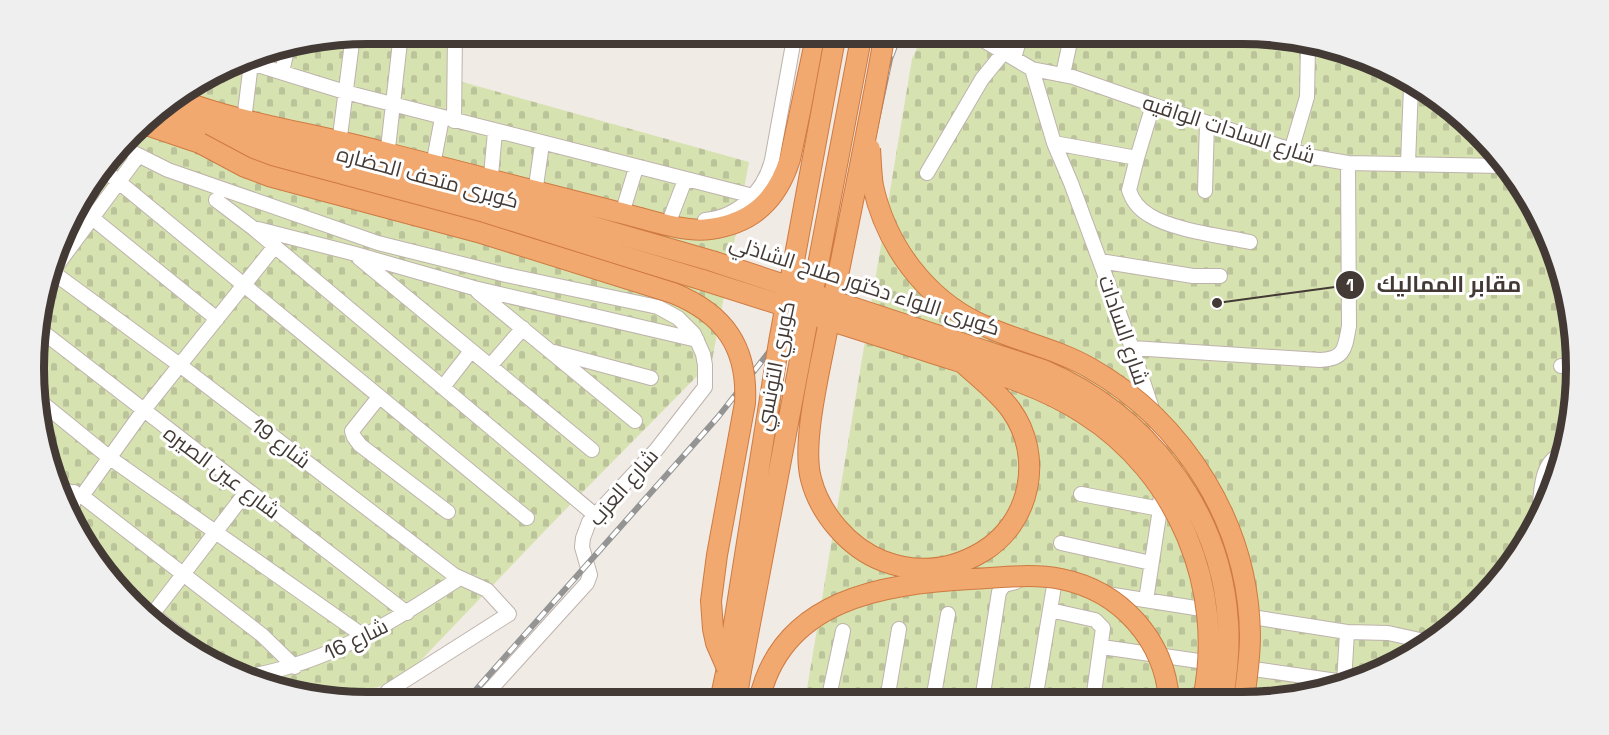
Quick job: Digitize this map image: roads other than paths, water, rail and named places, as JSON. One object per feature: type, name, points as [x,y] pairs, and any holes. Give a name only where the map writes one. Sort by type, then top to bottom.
[{"type":"highway","points":[[183,101],[223,114],[376,150],[545,194],[668,224],[707,230],[736,223],[761,208],[775,194],[785,177],[815,44]]},
{"type":"highway","name":"كوبري التونسي","points":[[734,670],[779,342],[834,44]]},
{"type":"highway","name":"كوبري التونسي","points":[[734,670],[860,44]]},
{"type":"highway","points":[[883,44],[808,443],[808,463],[814,490],[828,516],[855,544],[875,558],[898,566],[921,570],[945,568],[968,560],[989,548],[1006,532],[1019,512],[1027,491],[1030,466],[1028,446],[1022,428],[1004,400],[963,363]]},
{"type":"highway","points":[[871,111],[873,185],[880,210],[907,264],[925,284],[960,314],[982,326],[1069,358],[1109,380],[1154,416],[1196,465],[1209,486],[1228,527],[1245,589],[1250,634],[1245,692]]},
{"type":"highway","name":"كوبرى متحف الحضاره","points":[[168,112],[225,131],[487,196],[712,261]]},
{"type":"highway","name":"كوبرى متحف الحضاره","points":[[151,126],[200,143],[481,214],[703,280],[963,363]]},
{"type":"highway","points":[[200,143],[237,164],[269,176],[478,232],[673,293],[692,301],[717,319],[735,344],[743,362],[746,383],[745,403],[717,555],[711,601],[712,629],[716,642],[734,670],[735,692]]},
{"type":"highway","name":"كوبرى اللواء دكتور صلاح الشاذلي","points":[[712,261],[1003,356],[1062,378],[1113,409],[1154,447],[1187,492],[1211,542],[1228,621],[1224,692]]},
{"type":"highway","points":[[963,363],[1041,391],[1084,414],[1127,447],[1163,490],[1187,535],[1203,586],[1208,649],[1204,692]]},
{"type":"highway","points":[[762,692],[767,673],[780,650],[805,626],[841,602],[867,592],[906,585],[934,581],[1022,576],[1061,579],[1089,589],[1118,604],[1140,626],[1158,653],[1164,667],[1168,692]]},
{"type":"highway","points":[[724,692],[734,670]]},
{"type":"street","points":[[340,136],[352,44]]},
{"type":"street","points":[[388,148],[400,44]]},
{"type":"street","points":[[434,160],[448,119],[453,44]]},
{"type":"street","points":[[191,96],[245,112],[491,175],[670,219],[696,222],[721,217],[742,206],[753,196],[765,179],[770,169],[793,44]]},
{"type":"street","name":"شارع السادات الواقيه","points":[[990,44],[1032,69],[1063,74],[1291,151],[1348,163],[1495,166]]},
{"type":"street","points":[[927,173],[982,80],[1009,55],[1015,44]]},
{"type":"street","points":[[1063,74],[1070,44]]},
{"type":"street","points":[[1291,151],[1307,97],[1308,51]]},
{"type":"street","points":[[282,72],[286,54]]},
{"type":"street","points":[[259,62],[345,92],[753,196]]},
{"type":"street","points":[[245,112],[250,66]]},
{"type":"street","name":"شارع السادات","points":[[1032,69],[1054,143],[1132,348],[1157,424],[1161,460],[1160,509],[1146,600]]},
{"type":"street","points":[[1408,163],[1411,91]]},
{"type":"street","points":[[1153,105],[1129,189],[1139,208],[1150,216],[1174,225],[1250,242]]},
{"type":"street","points":[[1205,190],[1207,123]]},
{"type":"street","points":[[491,175],[495,132]]},
{"type":"street","points":[[1054,143],[1137,158]]},
{"type":"street","points":[[536,186],[542,144]]},
{"type":"street","points":[[127,150],[199,181],[378,243],[517,278],[658,307],[678,318],[697,340]]},
{"type":"street","points":[[64,255],[138,156]]},
{"type":"street","points":[[1132,348],[1320,360],[1334,359],[1341,354],[1346,344],[1349,326],[1348,163]]},
{"type":"street","points":[[624,207],[636,168]]},
{"type":"street","points":[[108,173],[527,518]]},
{"type":"street","points":[[670,219],[685,180]]},
{"type":"street","points":[[216,200],[275,246],[595,515]]},
{"type":"street","points":[[91,217],[216,319]]},
{"type":"street","points":[[253,228],[352,253],[474,288],[697,340]]},
{"type":"street","points":[[275,246],[143,411],[110,458],[73,492],[184,573],[262,635],[295,667]]},
{"type":"street","points":[[352,253],[592,450]]},
{"type":"street","points":[[1100,261],[1193,276],[1220,276]]},
{"type":"street","name":"شارع 19","points":[[57,277],[181,366],[460,578],[487,590],[509,614],[387,692]]},
{"type":"street","points":[[474,288],[635,421]]},
{"type":"street","points":[[490,366],[523,328]]},
{"type":"street","name":"شارع عين الصيره","points":[[45,334],[407,613]]},
{"type":"street","name":"شارع العزب","points":[[488,692],[588,583],[590,575],[582,547],[589,522],[656,450],[705,387],[705,365],[697,340]]},
{"type":"street","points":[[443,387],[471,351]]},
{"type":"street","points":[[549,351],[651,378]]},
{"type":"street","points":[[1561,366],[1566,366]]},
{"type":"street","points":[[379,397],[355,425],[352,431],[354,437],[360,445],[448,513]]},
{"type":"street","points":[[46,406],[110,458],[365,637]]},
{"type":"street","points":[[1545,481],[1546,470],[1551,461]]},
{"type":"street","points":[[154,611],[247,491]]},
{"type":"street","points":[[1081,494],[1160,509]]},
{"type":"street","points":[[1061,543],[1151,563]]},
{"type":"street","name":"شارع 16","points":[[261,673],[295,667],[365,637],[460,578]]},
{"type":"street","points":[[983,692],[1001,588],[1008,582],[1054,585],[1347,632],[1388,633],[1417,640]]},
{"type":"street","points":[[1036,692],[1054,585]]},
{"type":"street","points":[[1050,610],[1099,622],[1104,632],[1095,692]]},
{"type":"street","points":[[934,692],[948,614]]},
{"type":"street","points":[[888,692],[899,629]]},
{"type":"street","points":[[830,692],[843,631]]},
{"type":"street","points":[[1345,674],[1347,632]]},
{"type":"street","points":[[1102,647],[1325,680]]},
{"type":"railway","points":[[474,692],[718,417],[849,250],[890,59],[896,44]]},
{"type":"place","name":"مقابر المماليك","points":[[1217,303]]}]
